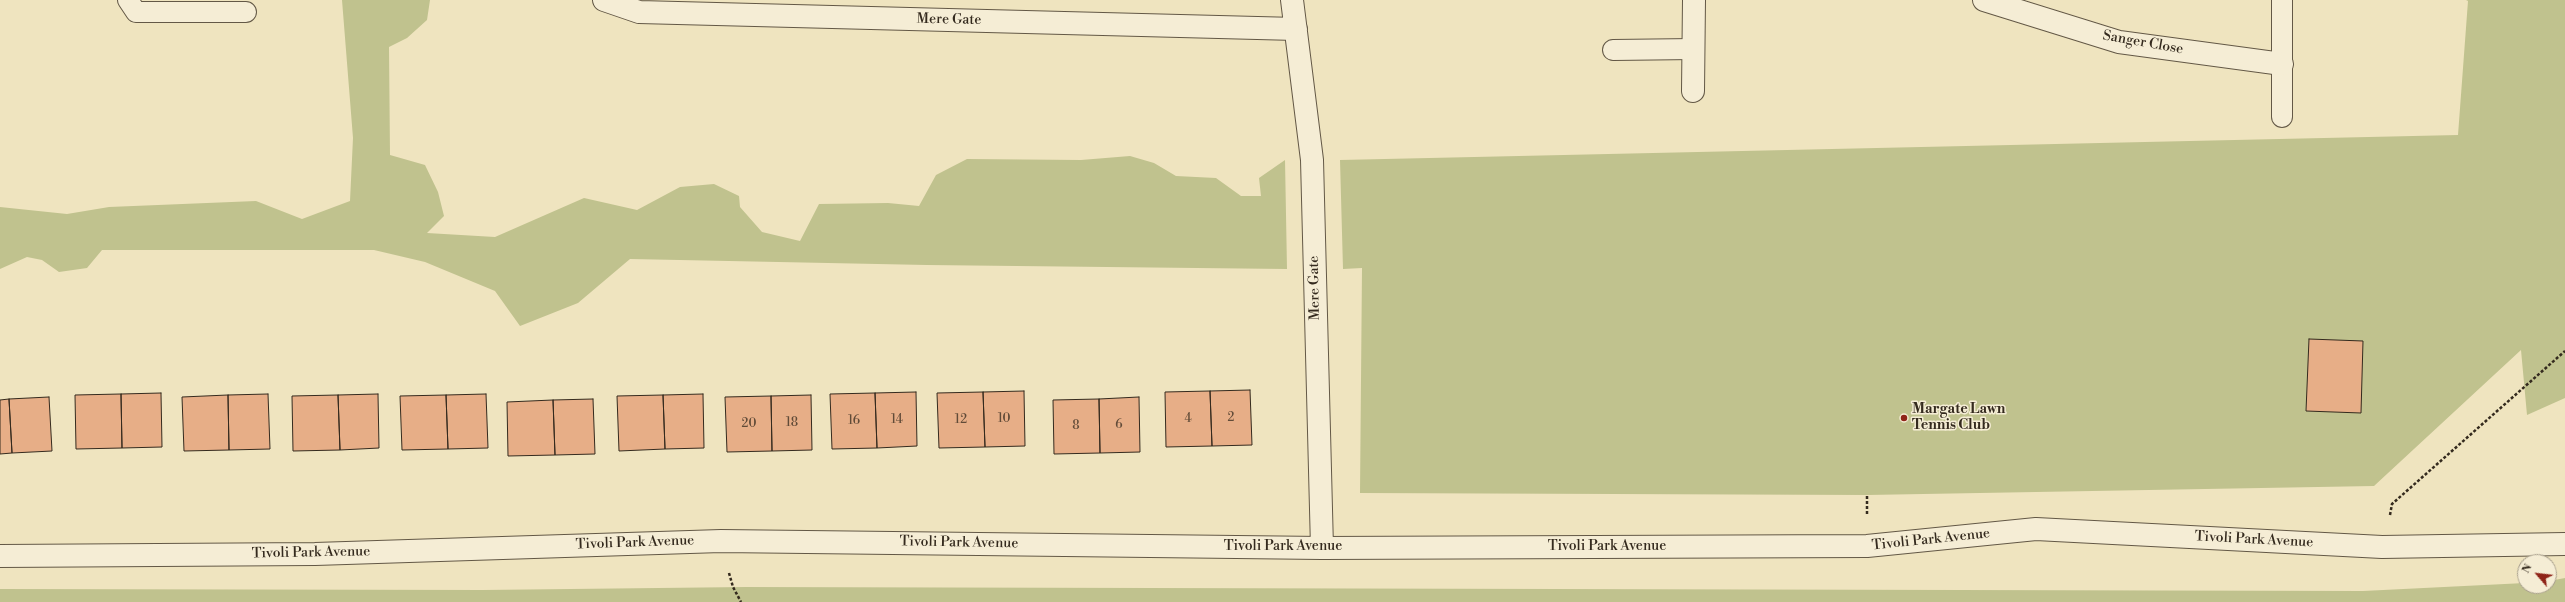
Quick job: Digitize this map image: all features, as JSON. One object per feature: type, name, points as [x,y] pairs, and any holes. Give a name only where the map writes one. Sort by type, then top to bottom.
[{"type":"street","name":"Mere Gate","points":[[604,0],[639,12],[1296,29]]},
{"type":"street","name":"Mere Gate","points":[[1292,0],[1312,160],[1322,548]]},
{"type":"street","points":[[1693,91],[1694,0]]},
{"type":"street","name":"Sanger Close","points":[[1984,0],[2119,42],[2282,64]]},
{"type":"street","name":"Tivoli Park Avenue","points":[[0,556],[315,554],[721,541],[1322,548],[1867,546],[2036,529],[2382,547],[2565,544]]},
{"type":"lane","points":[[128,0],[136,12],[246,12]]},
{"type":"lane","points":[[2282,0],[2282,117]]},
{"type":"lane","points":[[1613,50],[1694,49]]},
{"type":"path","points":[[2382,547],[2392,504],[2565,351]]},
{"type":"green space","points":[[342,0],[430,0],[427,20],[407,38],[389,47],[390,155],[425,165],[438,192],[444,216],[427,233],[495,237],[584,198],[637,210],[680,187],[714,184],[739,196],[740,207],[762,232],[800,241],[819,204],[888,203],[919,206],[936,175],[967,159],[1081,160],[1130,156],[1154,163],[1176,176],[1216,178],[1241,196],[1261,196],[1259,178],[1285,160],[1287,269],[927,265],[630,259],[578,303],[520,326],[495,291],[425,262],[374,250],[102,250],[87,268],[59,272],[42,260],[27,257],[0,269],[0,207],[67,214],[109,207],[256,201],[302,219],[350,201],[353,138]]},
{"type":"green space","name":"Margate Lawn Tennis Club","points":[[2466,0],[2565,0],[2565,398],[2527,415],[2521,350],[2374,486],[1867,495],[1360,493],[1362,268],[1343,269],[1340,160],[2458,135],[2468,1]]},
{"type":"green space","points":[[2565,578],[2565,602],[0,602],[0,589],[483,590],[746,587],[2363,591],[2517,583],[2517,594],[2557,594],[2557,580]]},
{"type":"building","points":[[2309,339],[2363,341],[2361,413],[2306,411]]},
{"type":"building","points":[[1250,390],[1252,445],[1212,446],[1210,391]]},
{"type":"building","points":[[1024,391],[1025,446],[985,447],[983,392]]},
{"type":"building","points":[[1210,391],[1212,446],[1166,447],[1165,392]]},
{"type":"building","points":[[916,392],[917,446],[877,448],[875,393]]},
{"type":"building","points":[[983,392],[985,447],[939,448],[937,393]]},
{"type":"building","points":[[161,393],[162,447],[122,448],[121,394]]},
{"type":"building","points":[[875,393],[877,448],[832,449],[830,394]]},
{"type":"building","points":[[121,394],[122,448],[76,449],[75,395]]},
{"type":"building","points":[[268,394],[270,449],[229,450],[228,395]]},
{"type":"building","points":[[378,394],[379,448],[340,450],[338,395]]},
{"type":"building","points":[[486,394],[488,448],[448,449],[446,395]]},
{"type":"building","points":[[703,394],[704,448],[665,449],[663,395]]},
{"type":"building","points":[[228,395],[229,450],[184,451],[182,397]]},
{"type":"building","points":[[338,395],[340,450],[293,451],[292,396]]},
{"type":"building","points":[[446,395],[448,449],[402,450],[400,396]]},
{"type":"building","points":[[663,395],[665,449],[619,451],[617,396]]},
{"type":"building","points":[[811,395],[812,450],[772,451],[771,396]]},
{"type":"building","points":[[771,396],[772,451],[727,452],[725,397]]},
{"type":"building","points":[[49,397],[52,451],[12,453],[9,399]]},
{"type":"building","points":[[1139,397],[1140,452],[1100,453],[1099,399]]},
{"type":"building","points":[[9,399],[12,453],[0,454],[0,400]]},
{"type":"building","points":[[593,399],[595,454],[555,455],[553,400]]},
{"type":"building","points":[[1099,399],[1100,453],[1054,454],[1053,400]]},
{"type":"building","points":[[553,400],[555,455],[508,456],[507,402]]},
{"type":"place","name":"Margate Lawn Tennis Club","points":[[1904,418]]}]
